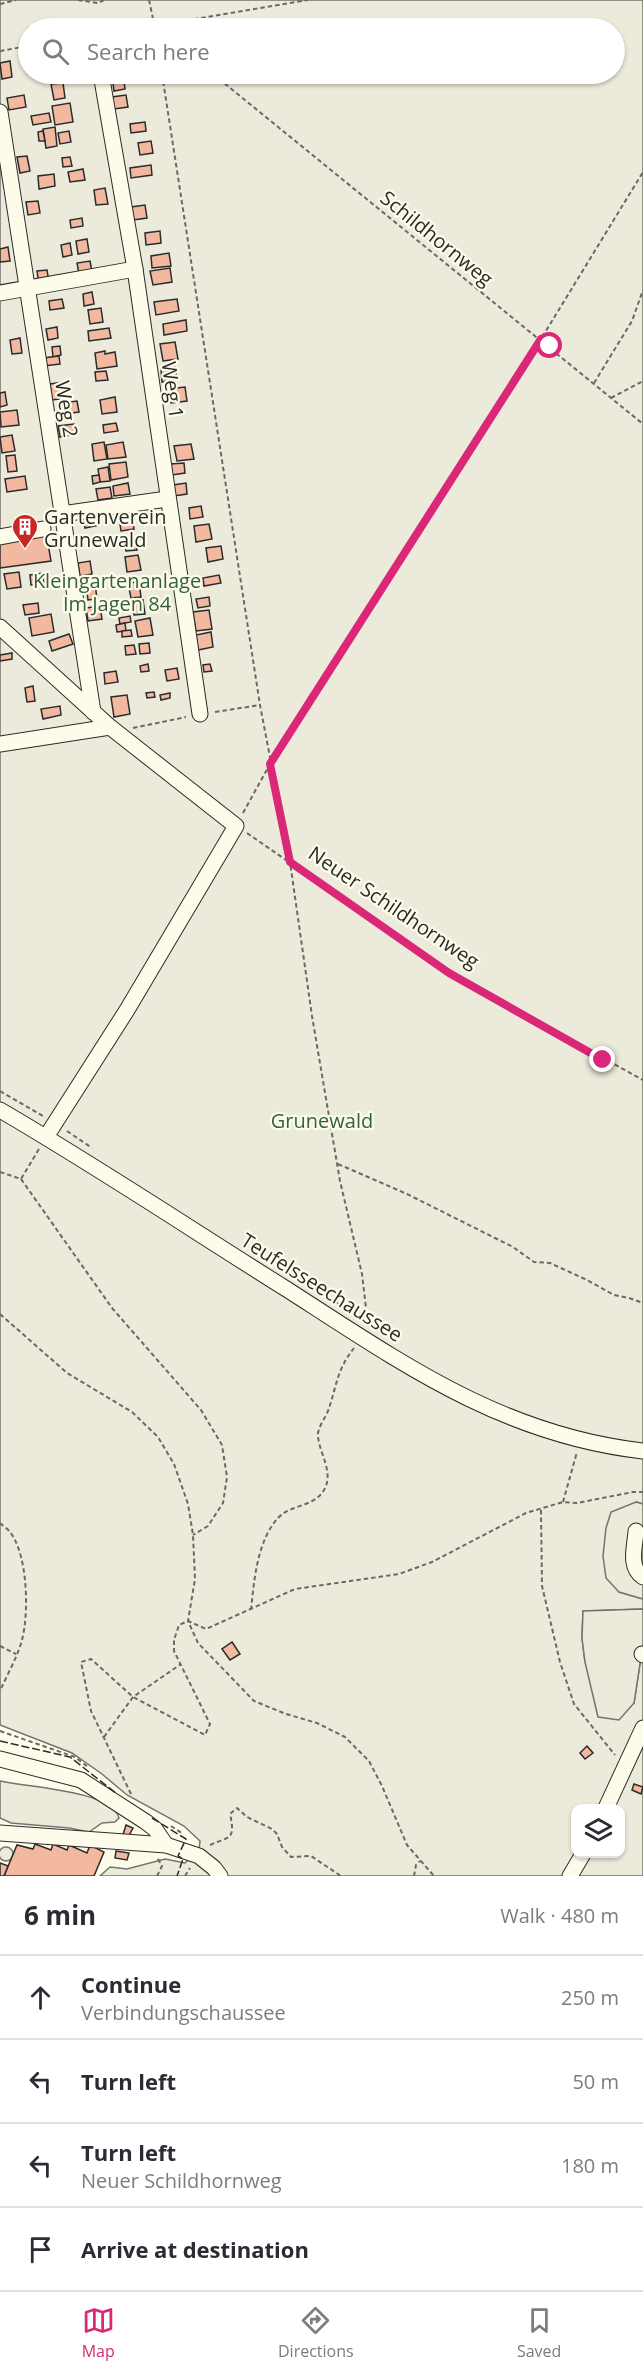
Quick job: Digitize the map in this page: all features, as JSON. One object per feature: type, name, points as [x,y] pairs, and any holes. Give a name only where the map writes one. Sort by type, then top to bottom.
[{"type":"street","name":"Weg 1","points":[[103,84],[135,269],[200,714]]},
{"type":"street","name":"Weg 2","points":[[0,112],[93,712]]},
{"type":"street","points":[[0,293],[135,269]]},
{"type":"street","points":[[62,514],[167,499]]},
{"type":"street","points":[[0,537],[43,530]]},
{"type":"street","points":[[0,627],[110,727],[236,826],[127,1010],[46,1137]]},
{"type":"street","points":[[0,744],[110,727]]},
{"type":"street","name":"Teufelsseechaussee","points":[[0,1110],[432,1380],[487,1408],[555,1433],[609,1446],[643,1451]]},
{"type":"street","points":[[636,1531],[633,1564],[643,1577]]},
{"type":"street","points":[[608,1804],[643,1728]]},
{"type":"street","points":[[0,1759],[81,1780],[146,1822],[155,1829],[166,1845]]},
{"type":"street","points":[[0,1833],[166,1845],[199,1856],[220,1876]]},
{"type":"street","points":[[570,1876],[581,1858]]},
{"type":"path","points":[[0,4],[16,0]]},
{"type":"path","points":[[78,0],[98,3],[104,0]]},
{"type":"path","points":[[149,0],[154,18]]},
{"type":"path","points":[[210,18],[308,0]]},
{"type":"path","points":[[0,51],[18,48]]},
{"type":"path","points":[[164,84],[260,705],[290,862],[312,1016],[338,1164],[362,1274],[369,1323],[335,1380],[328,1409],[317,1435],[326,1465],[327,1484],[319,1498],[278,1518],[255,1567],[251,1610]]},
{"type":"path","name":"Schildhornweg","points":[[225,84],[643,424]]},
{"type":"path","points":[[236,826],[270,764],[541,339],[643,172]]},
{"type":"path","points":[[594,383],[632,321],[643,290]]},
{"type":"path","points":[[611,398],[643,381]]},
{"type":"path","points":[[110,727],[124,731],[200,714],[260,705]]},
{"type":"path","name":"Neuer Schildhornweg","points":[[236,826],[449,973],[643,1080]]},
{"type":"path","points":[[0,1091],[43,1116]]},
{"type":"path","points":[[21,1179],[46,1137]]},
{"type":"path","points":[[338,1164],[407,1194],[513,1247],[534,1262],[550,1263],[614,1295],[643,1304]]},
{"type":"path","points":[[0,1172],[21,1179],[112,1308],[201,1410],[222,1444],[227,1477],[223,1503],[208,1526],[193,1535]]},
{"type":"path","points":[[0,1314],[67,1373],[132,1412],[158,1437],[174,1464],[188,1504],[193,1535],[195,1579],[188,1621],[198,1643],[254,1701],[317,1723],[345,1737],[369,1761],[407,1845],[434,1876]]},
{"type":"path","points":[[563,1502],[573,1466]]},
{"type":"path","points":[[135,1802],[91,1711],[81,1662],[91,1659],[134,1697],[205,1735],[210,1724],[174,1651],[174,1640],[179,1625],[188,1621],[206,1629],[295,1589],[399,1574],[432,1562],[526,1513],[563,1502],[577,1503],[633,1491],[643,1492]]},
{"type":"path","points":[[541,1509],[542,1586],[560,1662],[574,1704],[609,1750],[626,1766]]},
{"type":"path","points":[[0,1523],[10,1532],[20,1552],[24,1575],[25,1606],[22,1639],[0,1691]]},
{"type":"path","points":[[0,1646],[16,1654]]},
{"type":"path","points":[[104,1737],[134,1697],[180,1664]]},
{"type":"path","points":[[0,1731],[75,1757],[92,1770]]},
{"type":"path","points":[[199,1856],[211,1845],[226,1841],[233,1826],[230,1815],[237,1808],[247,1817],[272,1828],[282,1847],[291,1857],[311,1856],[341,1876]]},
{"type":"path","points":[[150,1844],[162,1866],[157,1876]]},
{"type":"path","points":[[414,1876],[416,1865],[420,1861]]},
{"type":"green space","name":"Grunewald","points":[[0,0],[643,0],[643,1504],[636,1502],[619,1592],[643,1599],[643,1609],[583,1611],[582,1638],[585,1662],[634,1703],[643,1644],[643,1876],[100,1876],[110,1867],[127,1869],[165,1859],[185,1863],[199,1850],[200,1841],[184,1826],[127,1795],[72,1753],[0,1725]]},
{"type":"green space","points":[[0,1781],[85,1796],[101,1801],[113,1809],[119,1818],[115,1822],[102,1823],[89,1832],[11,1823],[0,1818]]},
{"type":"green space","points":[[6,1847],[11,1849],[13,1854],[11,1859],[6,1861],[1,1859],[-1,1854],[1,1849]]},
{"type":"shaded area","points":[[636,1502],[643,1504],[643,1599],[619,1592],[606,1578],[603,1556],[606,1528],[611,1512]]},
{"type":"shaded area","points":[[643,1609],[643,1644],[634,1703],[619,1720],[598,1717],[585,1662],[582,1638],[583,1611]]},
{"type":"building","points":[[10,61],[12,77],[2,79],[0,63]]},
{"type":"building","points":[[51,84],[63,84],[65,98],[54,100]]},
{"type":"building","points":[[113,84],[124,84],[125,89],[114,91]]},
{"type":"building","points":[[24,95],[26,107],[9,110],[7,98]]},
{"type":"building","points":[[126,95],[128,107],[114,109],[112,97]]},
{"type":"building","points":[[70,103],[73,122],[55,125],[52,106]]},
{"type":"building","points":[[49,113],[51,122],[33,125],[31,116]]},
{"type":"building","points":[[145,122],[146,131],[131,133],[130,124]]},
{"type":"building","points":[[55,127],[57,146],[46,148],[43,129]]},
{"type":"building","points":[[43,131],[45,141],[39,141],[38,132]]},
{"type":"building","points":[[69,131],[71,142],[60,144],[58,133]]},
{"type":"building","points":[[151,141],[153,153],[140,155],[138,143]]},
{"type":"building","points":[[27,156],[30,171],[20,173],[17,157]]},
{"type":"building","points":[[70,157],[72,166],[63,167],[62,158]]},
{"type":"building","points":[[151,165],[152,175],[131,178],[130,168]]},
{"type":"building","points":[[83,169],[85,180],[70,182],[68,172]]},
{"type":"building","points":[[54,174],[55,186],[39,189],[38,176]]},
{"type":"building","points":[[105,188],[108,204],[96,205],[94,190]]},
{"type":"building","points":[[38,201],[40,213],[28,215],[26,202]]},
{"type":"building","points":[[145,205],[147,218],[133,220],[131,207]]},
{"type":"building","points":[[82,218],[83,226],[71,228],[70,220]]},
{"type":"building","points":[[160,231],[161,243],[146,245],[145,233]]},
{"type":"building","points":[[87,239],[89,252],[78,254],[76,241]]},
{"type":"building","points":[[70,243],[72,255],[63,257],[61,245]]},
{"type":"building","points":[[8,247],[10,261],[0,262],[0,249]]},
{"type":"building","points":[[169,253],[171,266],[152,268],[151,256]]},
{"type":"building","points":[[90,261],[92,272],[79,274],[77,263]]},
{"type":"building","points":[[170,268],[172,282],[153,285],[150,271]]},
{"type":"building","points":[[47,270],[49,282],[39,284],[37,271]]},
{"type":"building","points":[[92,292],[94,304],[84,306],[83,294]]},
{"type":"building","points":[[62,299],[64,308],[50,310],[49,301]]},
{"type":"building","points":[[177,299],[179,311],[156,315],[154,302]]},
{"type":"building","points":[[101,308],[103,322],[90,324],[88,310]]},
{"type":"building","points":[[186,320],[187,331],[164,335],[163,324]]},
{"type":"building","points":[[57,327],[58,338],[48,340],[46,329]]},
{"type":"building","points":[[109,328],[111,338],[89,341],[88,331]]},
{"type":"building","points":[[20,338],[22,353],[12,354],[10,340]]},
{"type":"building","points":[[175,342],[178,359],[163,361],[160,344]]},
{"type":"building","points":[[60,346],[61,355],[53,357],[52,347]]},
{"type":"building","points":[[105,351],[105,354],[115,352],[117,366],[97,369],[95,353]]},
{"type":"building","points":[[59,356],[60,364],[44,366],[43,358]]},
{"type":"building","points":[[175,367],[177,379],[162,382],[161,369]]},
{"type":"building","points":[[106,371],[108,380],[96,381],[95,372]]},
{"type":"building","points":[[64,382],[67,398],[52,400],[50,384]]},
{"type":"building","points":[[185,387],[187,401],[171,403],[169,389]]},
{"type":"building","points":[[5,392],[7,405],[0,407],[0,393]]},
{"type":"building","points":[[115,397],[117,412],[102,414],[100,400]]},
{"type":"building","points":[[77,401],[79,412],[64,414],[63,403]]},
{"type":"building","points":[[17,410],[19,425],[1,427],[0,412]]},
{"type":"building","points":[[116,423],[118,431],[104,433],[103,425]]},
{"type":"building","points":[[74,424],[76,434],[60,437],[58,426]]},
{"type":"building","points":[[12,435],[15,451],[2,453],[0,437]]},
{"type":"building","points":[[104,442],[107,459],[94,461],[92,444]]},
{"type":"building","points":[[123,442],[126,457],[108,459],[106,445]]},
{"type":"building","points":[[191,444],[194,459],[177,461],[174,446]]},
{"type":"building","points":[[15,455],[17,471],[8,472],[6,456]]},
{"type":"building","points":[[126,462],[128,477],[111,480],[109,464]]},
{"type":"building","points":[[184,463],[185,473],[172,475],[171,464]]},
{"type":"building","points":[[108,467],[110,481],[100,482],[98,469]]},
{"type":"building","points":[[99,475],[100,482],[93,484],[92,476]]},
{"type":"building","points":[[25,476],[27,489],[7,492],[5,479]]},
{"type":"building","points":[[128,483],[130,494],[114,496],[113,486]]},
{"type":"building","points":[[186,483],[187,494],[174,496],[173,485]]},
{"type":"building","points":[[110,487],[112,498],[98,500],[96,489]]},
{"type":"building","points":[[201,506],[203,517],[190,519],[189,508]]},
{"type":"building","points":[[131,508],[134,529],[121,531],[118,510]]},
{"type":"building","points":[[98,514],[100,525],[85,528],[83,517]]},
{"type":"building","points":[[209,524],[212,539],[196,542],[194,526]]},
{"type":"building","name":"Gartenverein Grunewald","points":[[46,532],[51,561],[0,568],[0,539]]},
{"type":"building","points":[[135,540],[137,550],[126,551],[124,541]]},
{"type":"building","points":[[221,546],[223,559],[208,562],[206,548]]},
{"type":"building","points":[[138,555],[141,570],[127,572],[125,557]]},
{"type":"building","points":[[90,561],[92,574],[80,576],[78,563]]},
{"type":"building","points":[[19,572],[21,587],[7,589],[4,574]]},
{"type":"building","points":[[43,573],[44,583],[31,585],[30,575]]},
{"type":"building","points":[[219,575],[221,583],[204,586],[203,578]]},
{"type":"building","points":[[139,582],[141,597],[131,598],[128,583]]},
{"type":"building","points":[[95,583],[97,599],[88,600],[86,585]]},
{"type":"building","points":[[209,597],[210,606],[198,608],[196,599]]},
{"type":"building","points":[[143,600],[145,614],[134,615],[132,602]]},
{"type":"building","points":[[38,603],[39,613],[25,615],[23,605]]},
{"type":"building","points":[[100,606],[102,619],[88,621],[86,608]]},
{"type":"building","points":[[209,610],[212,629],[196,631],[193,612]]},
{"type":"building","points":[[51,614],[54,632],[32,636],[29,618]]},
{"type":"building","points":[[130,616],[131,622],[120,624],[119,618]]},
{"type":"building","points":[[150,618],[153,635],[138,637],[135,621]]},
{"type":"building","points":[[125,623],[126,631],[117,632],[116,625]]},
{"type":"building","points":[[131,630],[132,636],[122,637],[122,631]]},
{"type":"building","points":[[211,632],[213,647],[198,650],[196,635]]},
{"type":"building","points":[[69,634],[73,644],[52,651],[49,641]]},
{"type":"building","points":[[149,643],[150,653],[140,654],[139,644]]},
{"type":"building","points":[[134,645],[136,654],[126,655],[125,646]]},
{"type":"building","points":[[12,653],[12,659],[0,661],[0,655]]},
{"type":"building","points":[[148,664],[149,671],[141,672],[140,666]]},
{"type":"building","points":[[210,664],[212,671],[204,672],[203,665]]},
{"type":"building","points":[[177,668],[179,679],[167,681],[165,670]]},
{"type":"building","points":[[116,671],[118,682],[105,684],[104,673]]},
{"type":"building","points":[[33,686],[35,701],[27,702],[25,688]]},
{"type":"building","points":[[154,692],[155,697],[147,698],[146,693]]},
{"type":"building","points":[[170,693],[170,698],[161,700],[160,695]]},
{"type":"building","points":[[127,695],[130,714],[114,717],[111,697]]},
{"type":"building","points":[[60,706],[61,715],[43,719],[41,709]]},
{"type":"building","points":[[232,1642],[240,1654],[230,1660],[222,1649]]},
{"type":"building","points":[[587,1746],[593,1753],[585,1759],[580,1753]]},
{"type":"building","points":[[634,1784],[643,1787],[641,1794],[632,1790]]},
{"type":"building","points":[[126,1825],[133,1828],[127,1839],[122,1838]]},
{"type":"building","points":[[35,1844],[51,1850],[53,1844],[67,1850],[69,1845],[87,1853],[90,1845],[104,1852],[94,1876],[4,1876],[17,1845],[33,1849]]},
{"type":"building","points":[[116,1851],[129,1853],[127,1860],[115,1858]]},
{"type":"building","points":[[0,1863],[8,1866],[4,1876],[0,1876]]},
{"type":"fence","points":[[0,1741],[70,1757],[117,1794]]},
{"type":"fence","points":[[152,1818],[186,1839],[178,1856],[183,1859],[177,1876]]},
{"type":"place","name":"Gartenverein Grunewald","points":[[25,550]]},
{"type":"route","points":[[550,346],[541,339],[270,764],[290,862],[449,973],[547,1026],[603,1060]]},
{"type":"park label","name":"Kleingartenanlage Im Jagen 84","points":[[117,592]]}]
